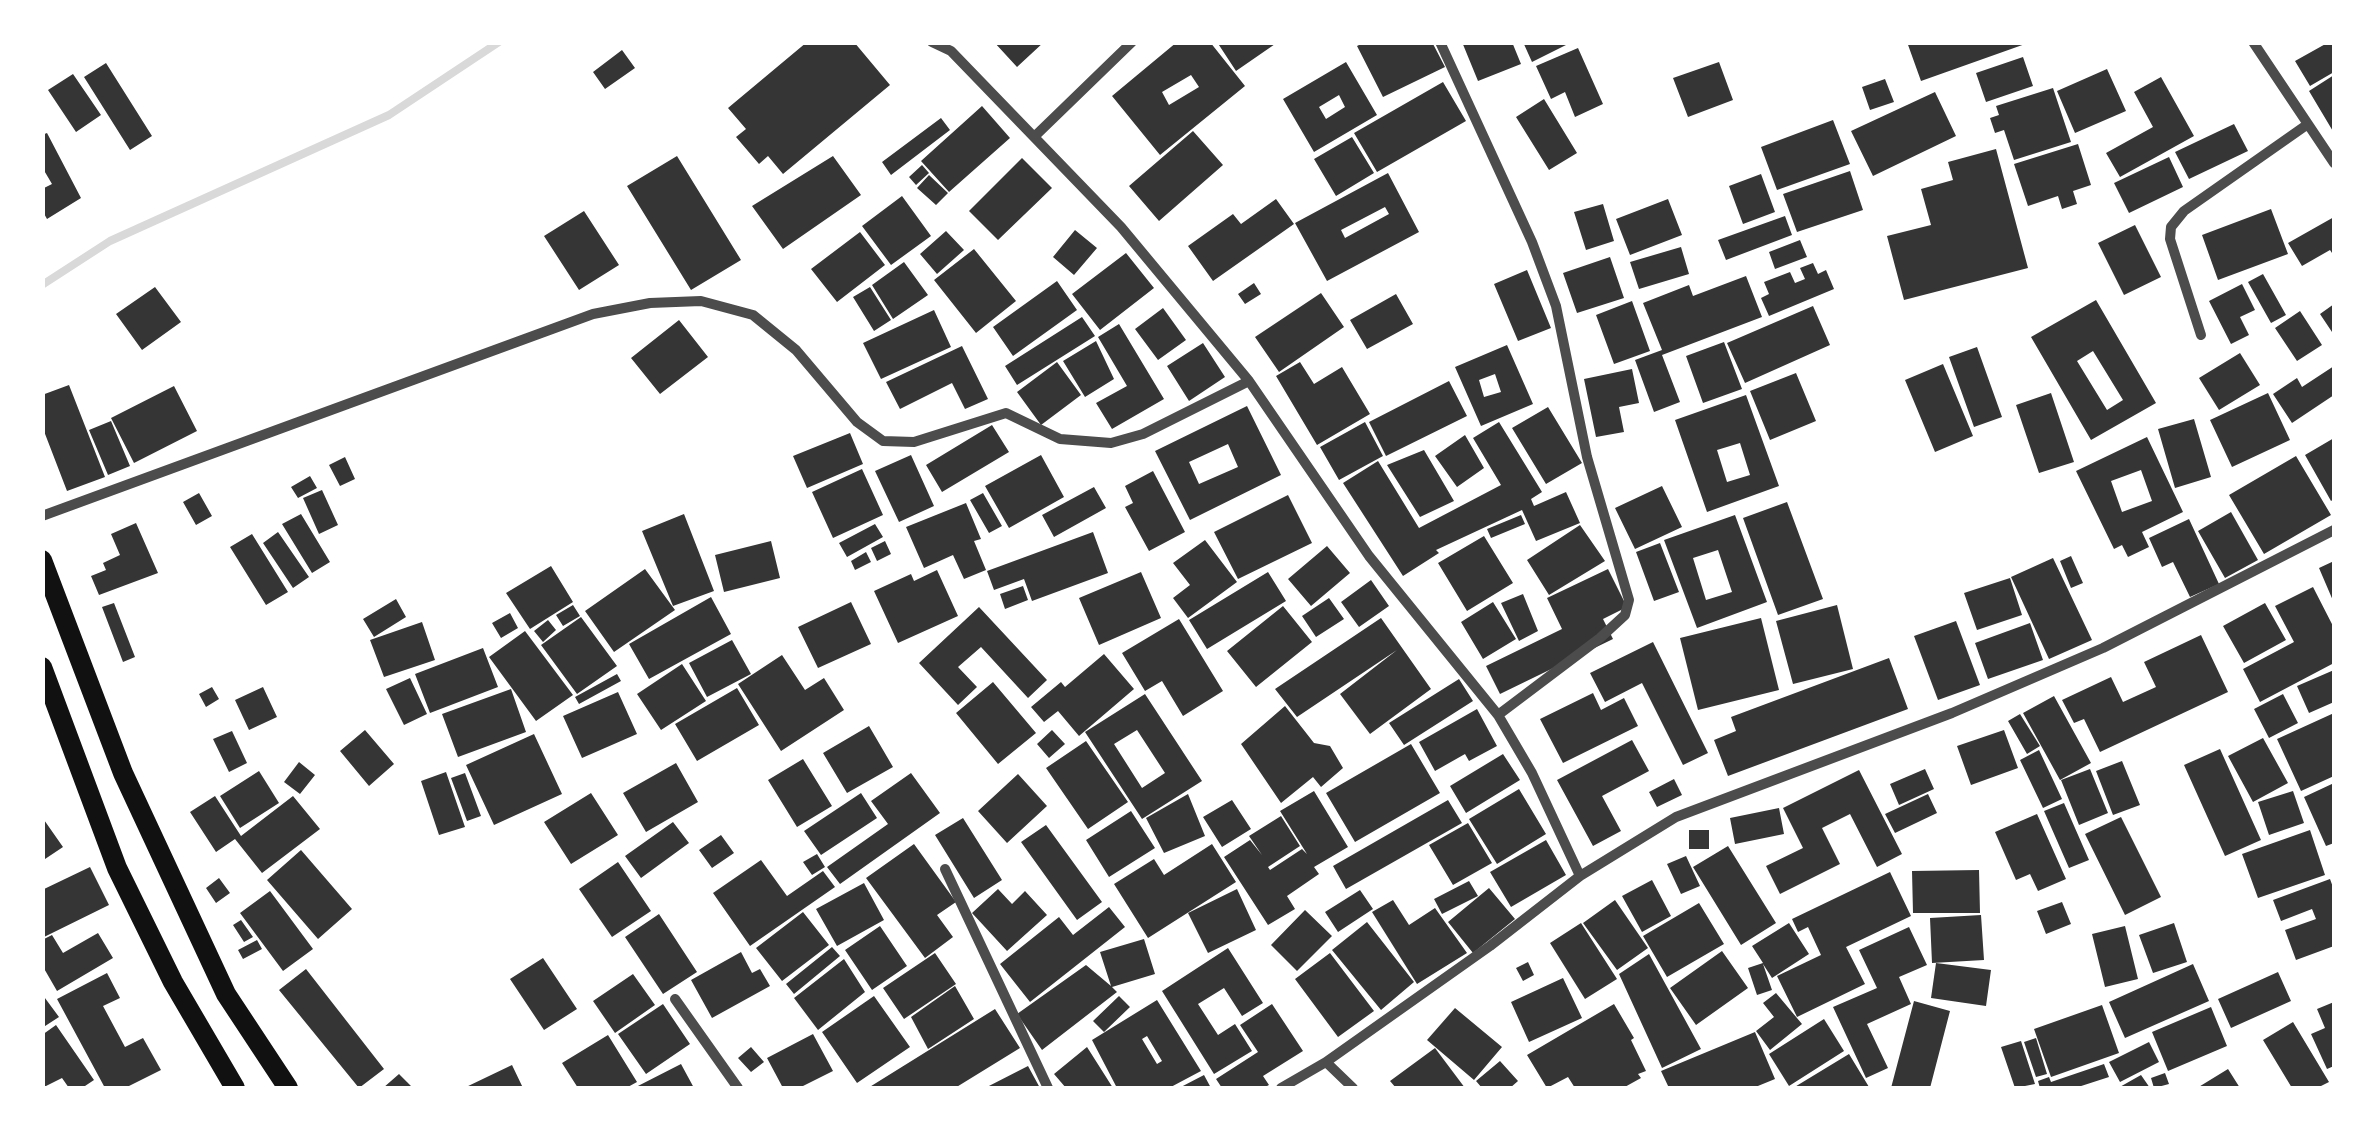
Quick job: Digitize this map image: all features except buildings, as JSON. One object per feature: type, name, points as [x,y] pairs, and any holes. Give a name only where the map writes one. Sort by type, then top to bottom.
[{"type":"main road","points":[[42,560],[123,773],[226,994],[288,1088]]},
{"type":"main road","points":[[42,667],[117,868],[173,982],[235,1088]]},
{"type":"street","points":[[932,42],[951,51],[1142,251],[1250,381],[1368,556],[1498,714],[1532,774],[1580,876]]},
{"type":"street","points":[[1034,136],[1132,42]]},
{"type":"street","points":[[1440,42],[1532,242],[1556,306],[1587,457],[1629,600],[1625,615],[1600,638],[1498,714]]},
{"type":"street","points":[[2253,42],[2334,163]]},
{"type":"street","points":[[2201,335],[2170,239],[2172,227],[2184,211],[2308,124]]},
{"type":"street","points":[[42,516],[594,314],[650,303],[701,302],[753,314],[796,350],[857,422],[883,442],[914,442],[1006,413],[1060,439],[1110,443],[1143,434],[1250,381]]},
{"type":"street","points":[[1281,1088],[1326,1062],[1580,876],[1676,816],[1952,712],[2103,648],[2334,530]]},
{"type":"street","points":[[945,869],[1048,1088]]},
{"type":"street","points":[[675,999],[738,1088]]},
{"type":"street","points":[[1326,1062],[1353,1088]]},
{"type":"waterway","points":[[42,285],[110,241],[389,115],[499,42]]}]
